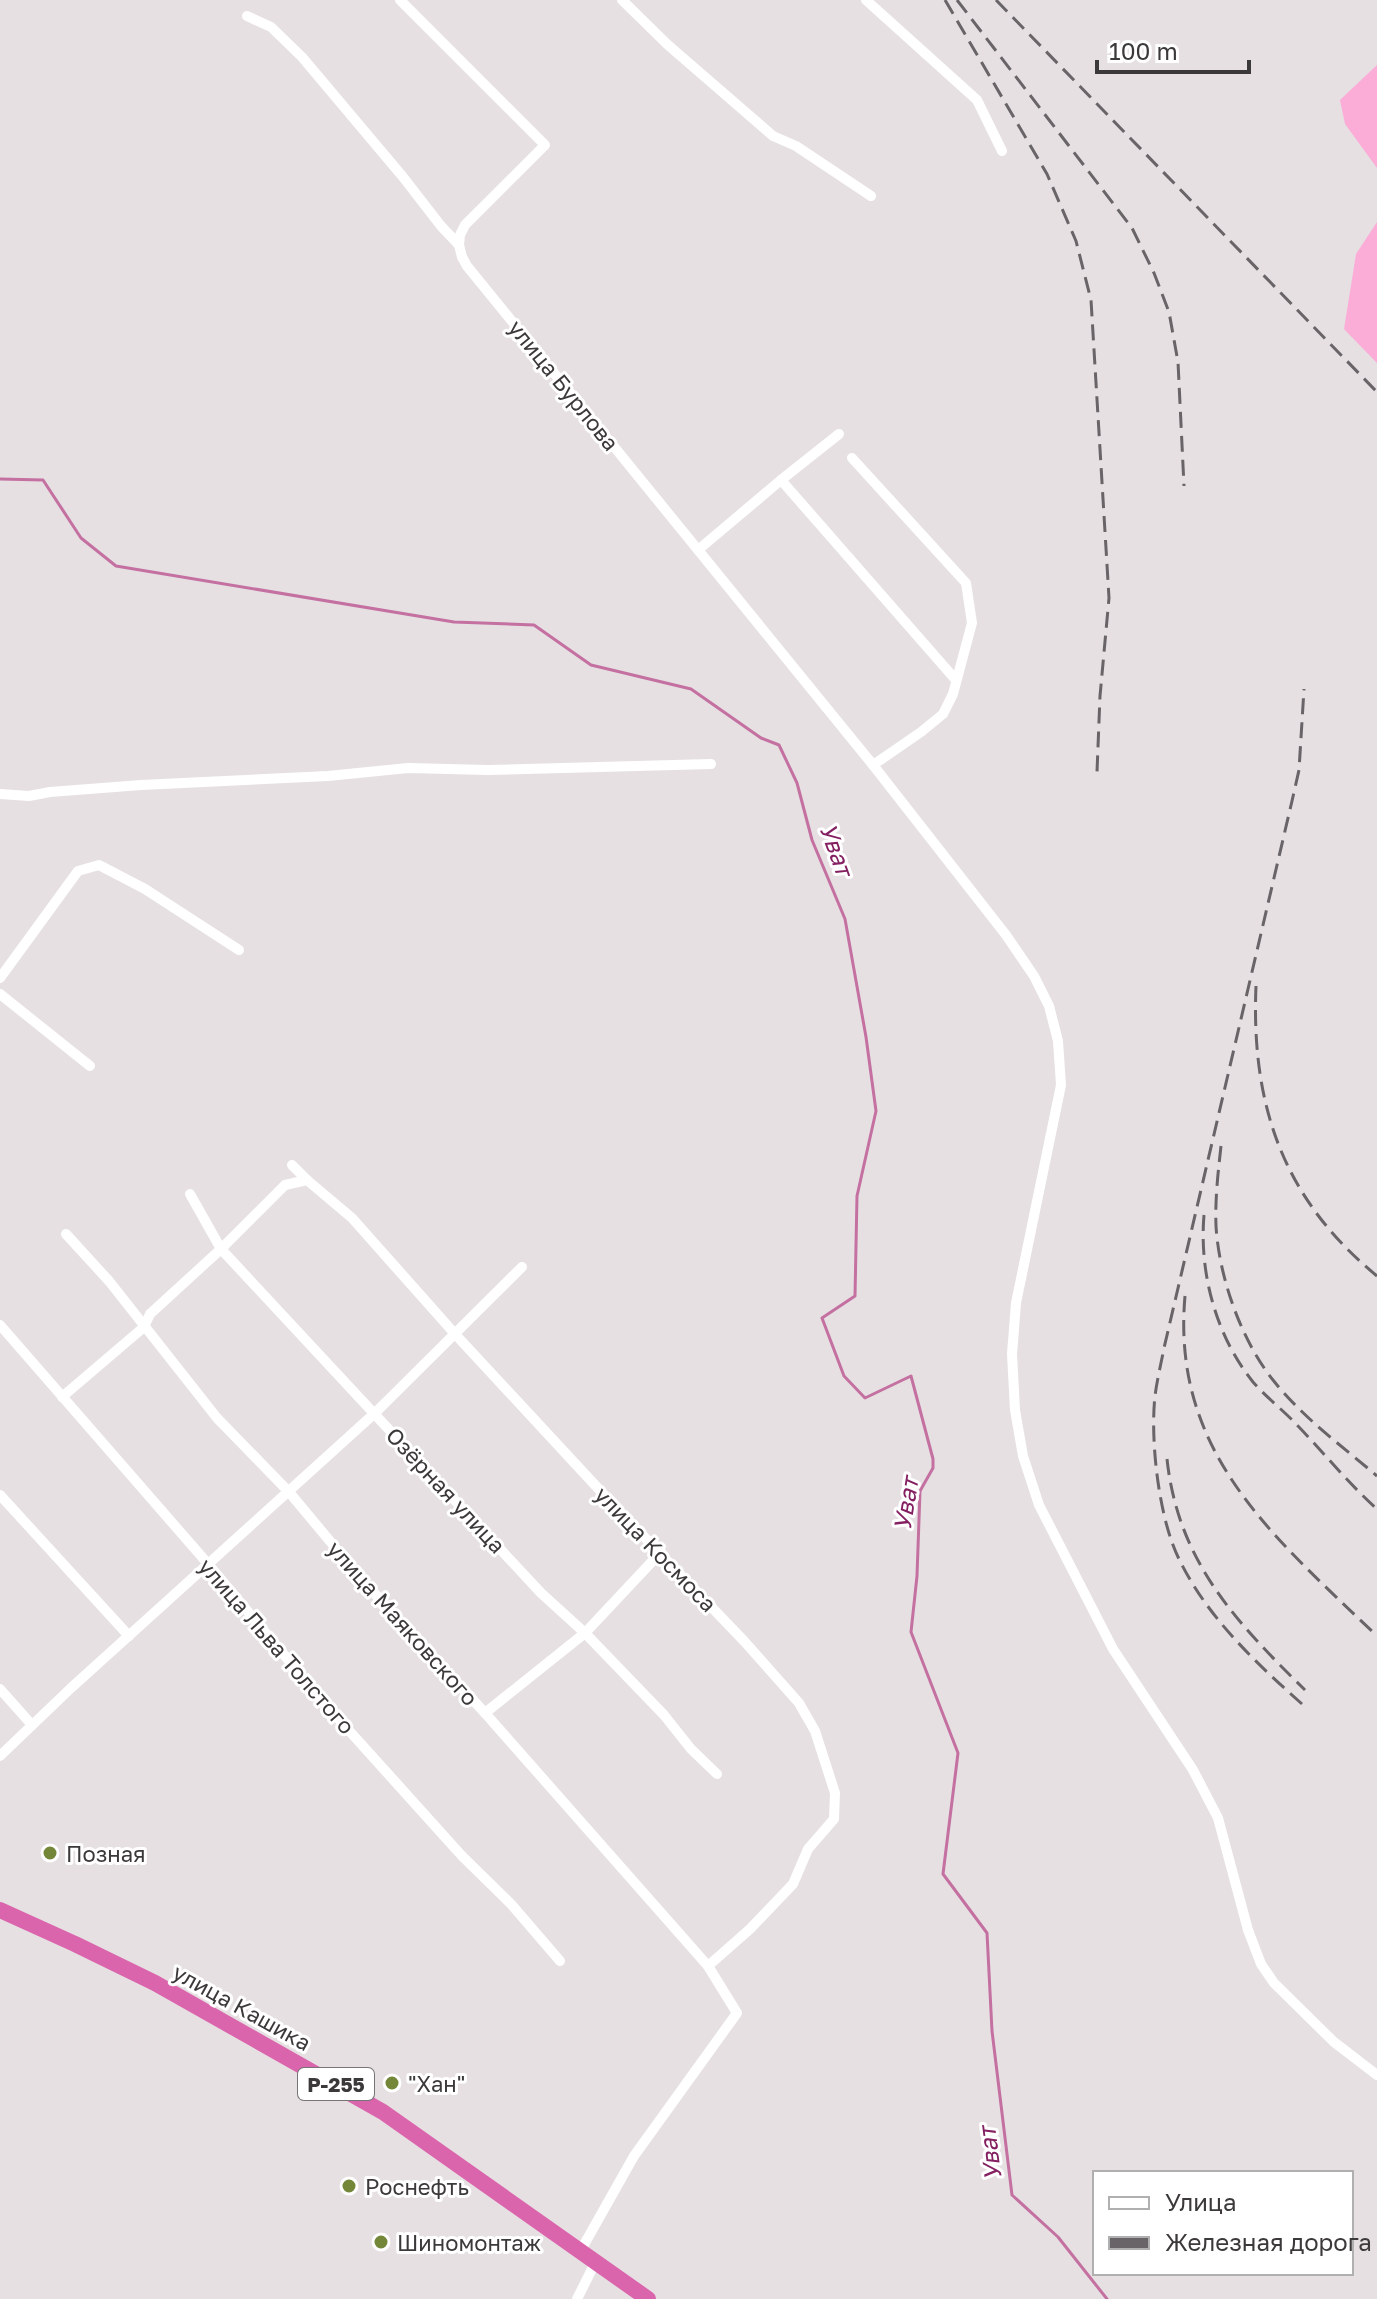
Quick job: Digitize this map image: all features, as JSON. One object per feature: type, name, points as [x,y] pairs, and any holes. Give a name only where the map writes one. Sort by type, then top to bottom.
[{"type":"highway","name":"улица Кашика","points":[[0,1910],[155,1983],[333,2082],[419,2136],[648,2299]]},
{"type":"street","points":[[400,0],[545,145],[465,225],[459,245]]},
{"type":"street","points":[[622,0],[668,45],[773,136],[796,146],[871,196]]},
{"type":"street","points":[[866,0],[977,100],[1002,151]]},
{"type":"street","name":"улица Бурлова","points":[[247,16],[271,27],[302,57],[459,245],[467,266],[873,765],[1006,935],[1034,976],[1049,1006],[1058,1041],[1061,1085],[1016,1303],[1012,1354],[1015,1410],[1023,1456],[1039,1505],[1113,1649],[1193,1770],[1218,1818],[1248,1930],[1261,1964],[1274,1983],[1334,2042],[1377,2075]]},
{"type":"street","points":[[698,550],[839,434]]},
{"type":"street","points":[[852,458],[966,583],[972,623],[953,694],[943,714],[873,765]]},
{"type":"street","points":[[781,480],[955,679]]},
{"type":"street","points":[[0,794],[29,796],[141,785],[328,776],[408,768],[488,770],[711,764]]},
{"type":"street","points":[[0,978],[78,871],[99,865],[145,889],[239,950]]},
{"type":"street","points":[[0,994],[90,1066]]},
{"type":"street","name":"улица Космоса","points":[[292,1165],[352,1218],[455,1334],[661,1552],[799,1703],[815,1731],[835,1793],[834,1819],[808,1849],[793,1884],[750,1929],[708,1966]]},
{"type":"street","points":[[62,1397],[144,1327],[150,1314],[285,1185],[307,1180]]},
{"type":"street","name":"Озёрная улица","points":[[190,1194],[221,1249],[541,1593],[585,1633],[717,1774]]},
{"type":"street","name":"улица Маяковского","points":[[66,1234],[109,1281],[217,1418],[289,1492],[364,1582],[485,1713],[708,1966],[737,2013],[634,2156],[581,2250]]},
{"type":"street","points":[[0,1756],[375,1413],[522,1267]]},
{"type":"street","name":"улица Льва Толстого","points":[[0,1325],[326,1705],[560,1961]]},
{"type":"street","points":[[0,1495],[129,1636]]},
{"type":"street","points":[[485,1713],[585,1633],[661,1552]]},
{"type":"street","points":[[0,1689],[32,1725]]},
{"type":"street","points":[[577,2299],[596,2261]]},
{"type":"shaded area","points":[[1377,65],[1377,168],[1345,124],[1340,100]]},
{"type":"shaded area","points":[[1377,222],[1377,363],[1344,329],[1356,254]]},
{"type":"waterway","name":"Уват","points":[[0,479],[43,480],[81,538],[116,566],[454,622],[534,625],[591,665],[691,689],[761,738],[779,745],[797,783],[812,840],[845,919],[876,1111],[857,1196],[855,1296],[822,1318],[844,1376],[865,1398],[911,1376],[933,1459],[933,1468],[920,1491],[917,1576],[911,1632],[958,1753],[943,1874],[987,1933],[992,2031],[1012,2195],[1058,2237],[1107,2299]]},
{"type":"railway","points":[[945,0],[1047,174],[1076,241],[1091,300],[1109,598],[1097,772]]},
{"type":"railway","points":[[957,0],[1132,228],[1154,273],[1169,312],[1178,362],[1184,486]]},
{"type":"railway","points":[[996,0],[1377,392]]},
{"type":"railway","points":[[1302,1704],[1250,1655],[1218,1619],[1179,1559],[1161,1502],[1155,1457],[1154,1414],[1164,1348],[1299,770],[1304,689]]},
{"type":"railway","points":[[1256,986],[1260,1071],[1267,1110],[1279,1147],[1296,1182],[1318,1215],[1377,1276]]},
{"type":"railway","points":[[1221,1146],[1216,1206],[1218,1246],[1227,1287],[1242,1327],[1261,1364],[1284,1394],[1377,1476]]},
{"type":"railway","points":[[1204,1215],[1204,1259],[1213,1303],[1240,1364],[1258,1388],[1292,1419],[1377,1509]]},
{"type":"railway","points":[[1185,1296],[1185,1352],[1195,1401],[1212,1446],[1237,1488],[1267,1526],[1377,1636]]},
{"type":"railway","points":[[1167,1459],[1173,1495],[1197,1559],[1233,1613],[1305,1690]]},
{"type":"place","name":"Позная","points":[[50,1853]]},
{"type":"place","name":"\"Хан\"","points":[[392,2083]]},
{"type":"place","name":"Роснефть","points":[[349,2186]]},
{"type":"place","name":"Шиномонтаж","points":[[381,2242]]}]
